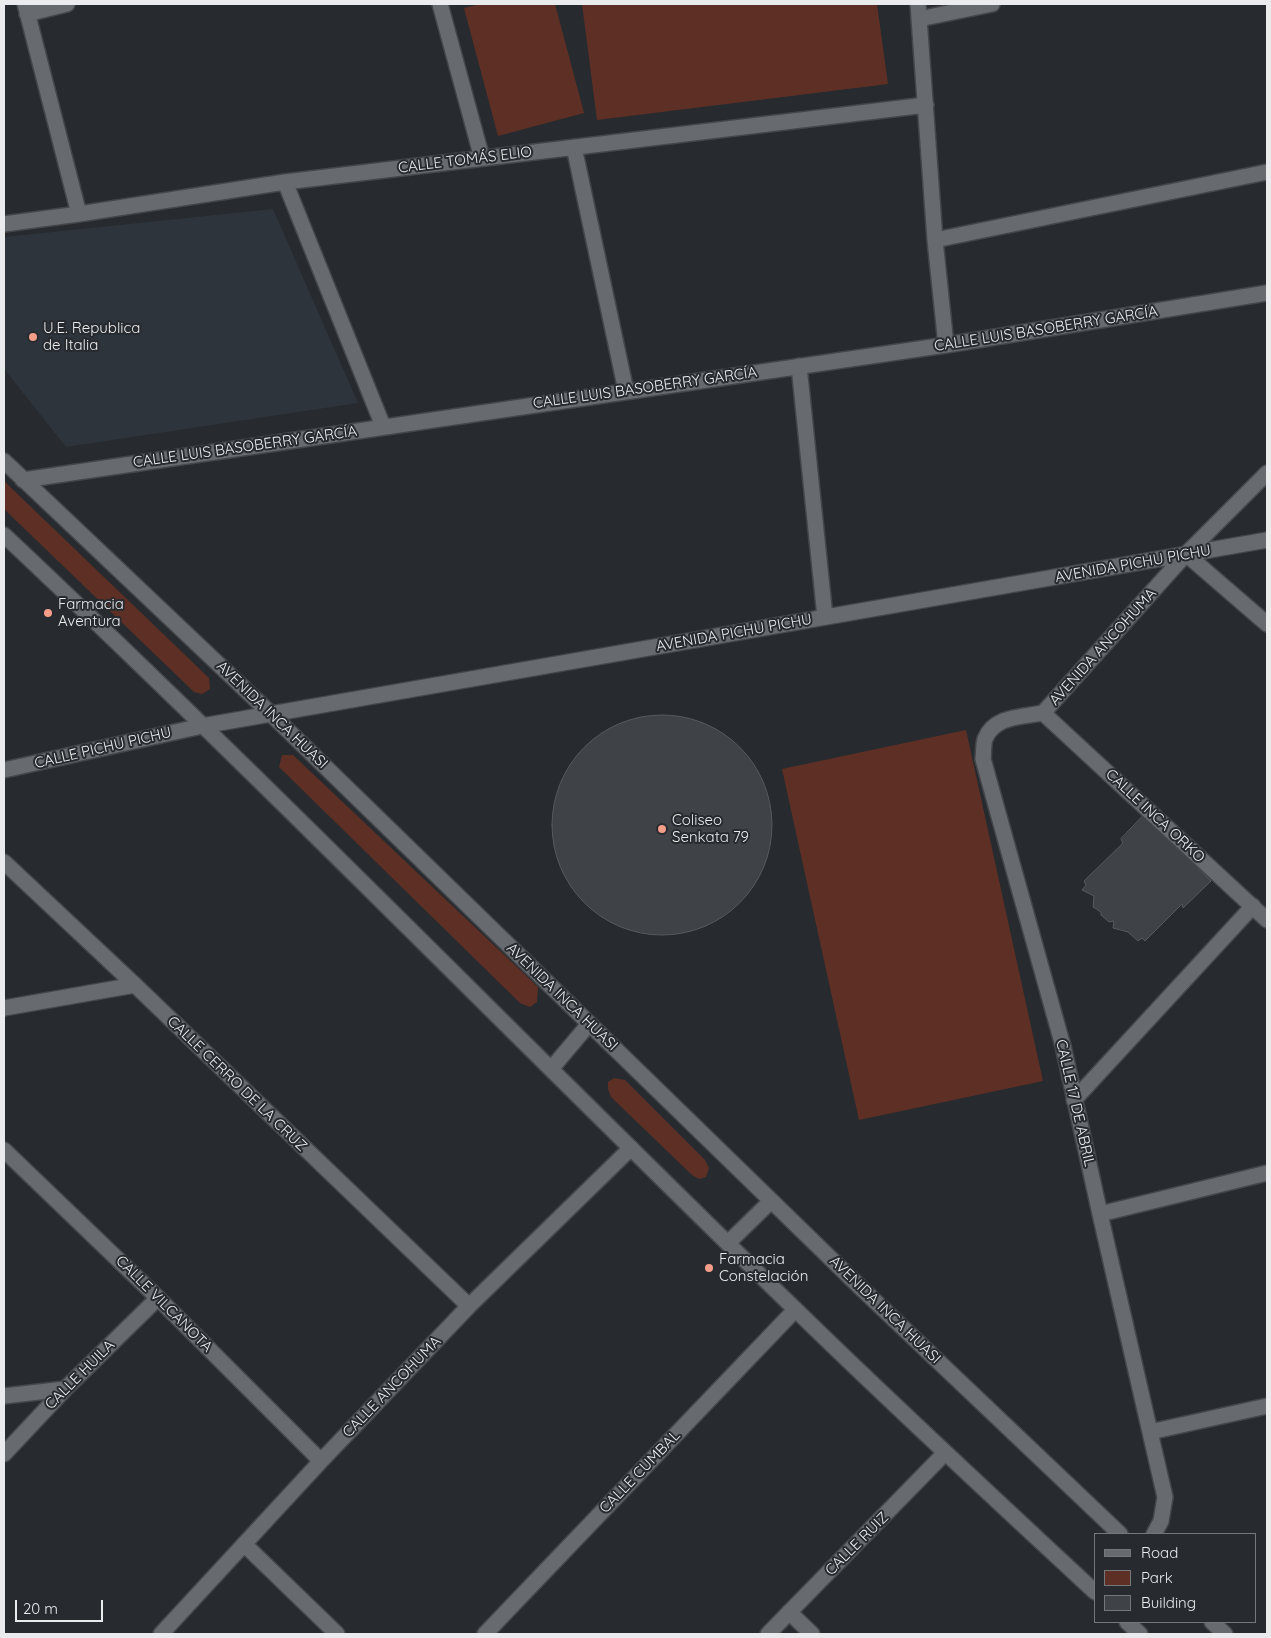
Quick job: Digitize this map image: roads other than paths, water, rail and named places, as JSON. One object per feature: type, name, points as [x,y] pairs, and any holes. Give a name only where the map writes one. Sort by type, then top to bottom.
[{"type":"street","points":[[67,4],[26,9],[79,214]]},
{"type":"street","points":[[440,4],[482,158]]},
{"type":"street","points":[[946,345],[935,240],[919,11],[992,4]]},
{"type":"street","name":"CALLE TOMÁS ELIO","points":[[4,224],[285,182],[926,105]]},
{"type":"street","points":[[574,147],[626,391]]},
{"type":"street","points":[[935,240],[1267,172]]},
{"type":"street","points":[[285,182],[383,426]]},
{"type":"street","name":"CALLE LUIS BASOBERRY GARCÍA","points":[[23,480],[946,345],[1267,293]]},
{"type":"street","points":[[799,366],[824,617]]},
{"type":"street","name":"AVENIDA INCA HUASI","points":[[4,461],[271,714],[772,1201],[1119,1533]]},
{"type":"street","name":"AVENIDA ANCOHUMA","points":[[1043,713],[1186,554],[1267,473]]},
{"type":"street","name":"AVENIDA PICHU PICHU","points":[[202,726],[1267,540]]},
{"type":"street","points":[[7,541],[202,726],[795,1310],[1094,1591]]},
{"type":"street","points":[[1186,554],[1267,624]]},
{"type":"street","name":"CALLE INCA ORKO","points":[[1043,713],[1267,920]]},
{"type":"street","name":"CALLE 17 DE ABRIL","points":[[1043,713],[1004,719],[991,728],[984,741],[983,759],[1063,1046],[1165,1497],[1161,1521],[1155,1533]]},
{"type":"street","name":"CALLE PICHU PICHU","points":[[4,770],[202,726]]},
{"type":"street","name":"CALLE CERRO DE LA CRUZ","points":[[4,862],[470,1306]]},
{"type":"street","points":[[1074,1100],[1253,906]]},
{"type":"street","points":[[4,1008],[135,985]]},
{"type":"street","points":[[551,1069],[589,1024]]},
{"type":"street","name":"CALLE ANCOHUMA","points":[[161,1634],[321,1461],[470,1306],[631,1148]]},
{"type":"street","name":"CALLE VILCANOTA","points":[[4,1150],[158,1298],[321,1461]]},
{"type":"street","points":[[1100,1214],[1267,1173]]},
{"type":"street","points":[[728,1243],[772,1201]]},
{"type":"street","name":"CALLE HUILA","points":[[4,1454],[65,1389],[158,1298]]},
{"type":"street","name":"CALLE CUMBAL","points":[[485,1634],[795,1310]]},
{"type":"street","points":[[4,1396],[65,1389]]},
{"type":"street","points":[[1150,1432],[1267,1406]]},
{"type":"street","name":"CALLE RUIZ","points":[[768,1634],[946,1453]]},
{"type":"street","points":[[244,1544],[337,1634]]},
{"type":"street","points":[[789,1612],[812,1634]]},
{"type":"street","points":[[316,1615],[320,1634]]},
{"type":"street","points":[[1128,1623],[1140,1634]]},
{"type":"street","points":[[1213,1623],[1225,1634]]},
{"type":"place","name":"U.E. Republica de Italia","points":[[33,337]]},
{"type":"place","name":"Farmacia Aventura","points":[[48,613]]},
{"type":"place","name":"Coliseo Senkata 79","points":[[662,829]]},
{"type":"place","name":"Farmacia Constelación","points":[[709,1268]]}]
